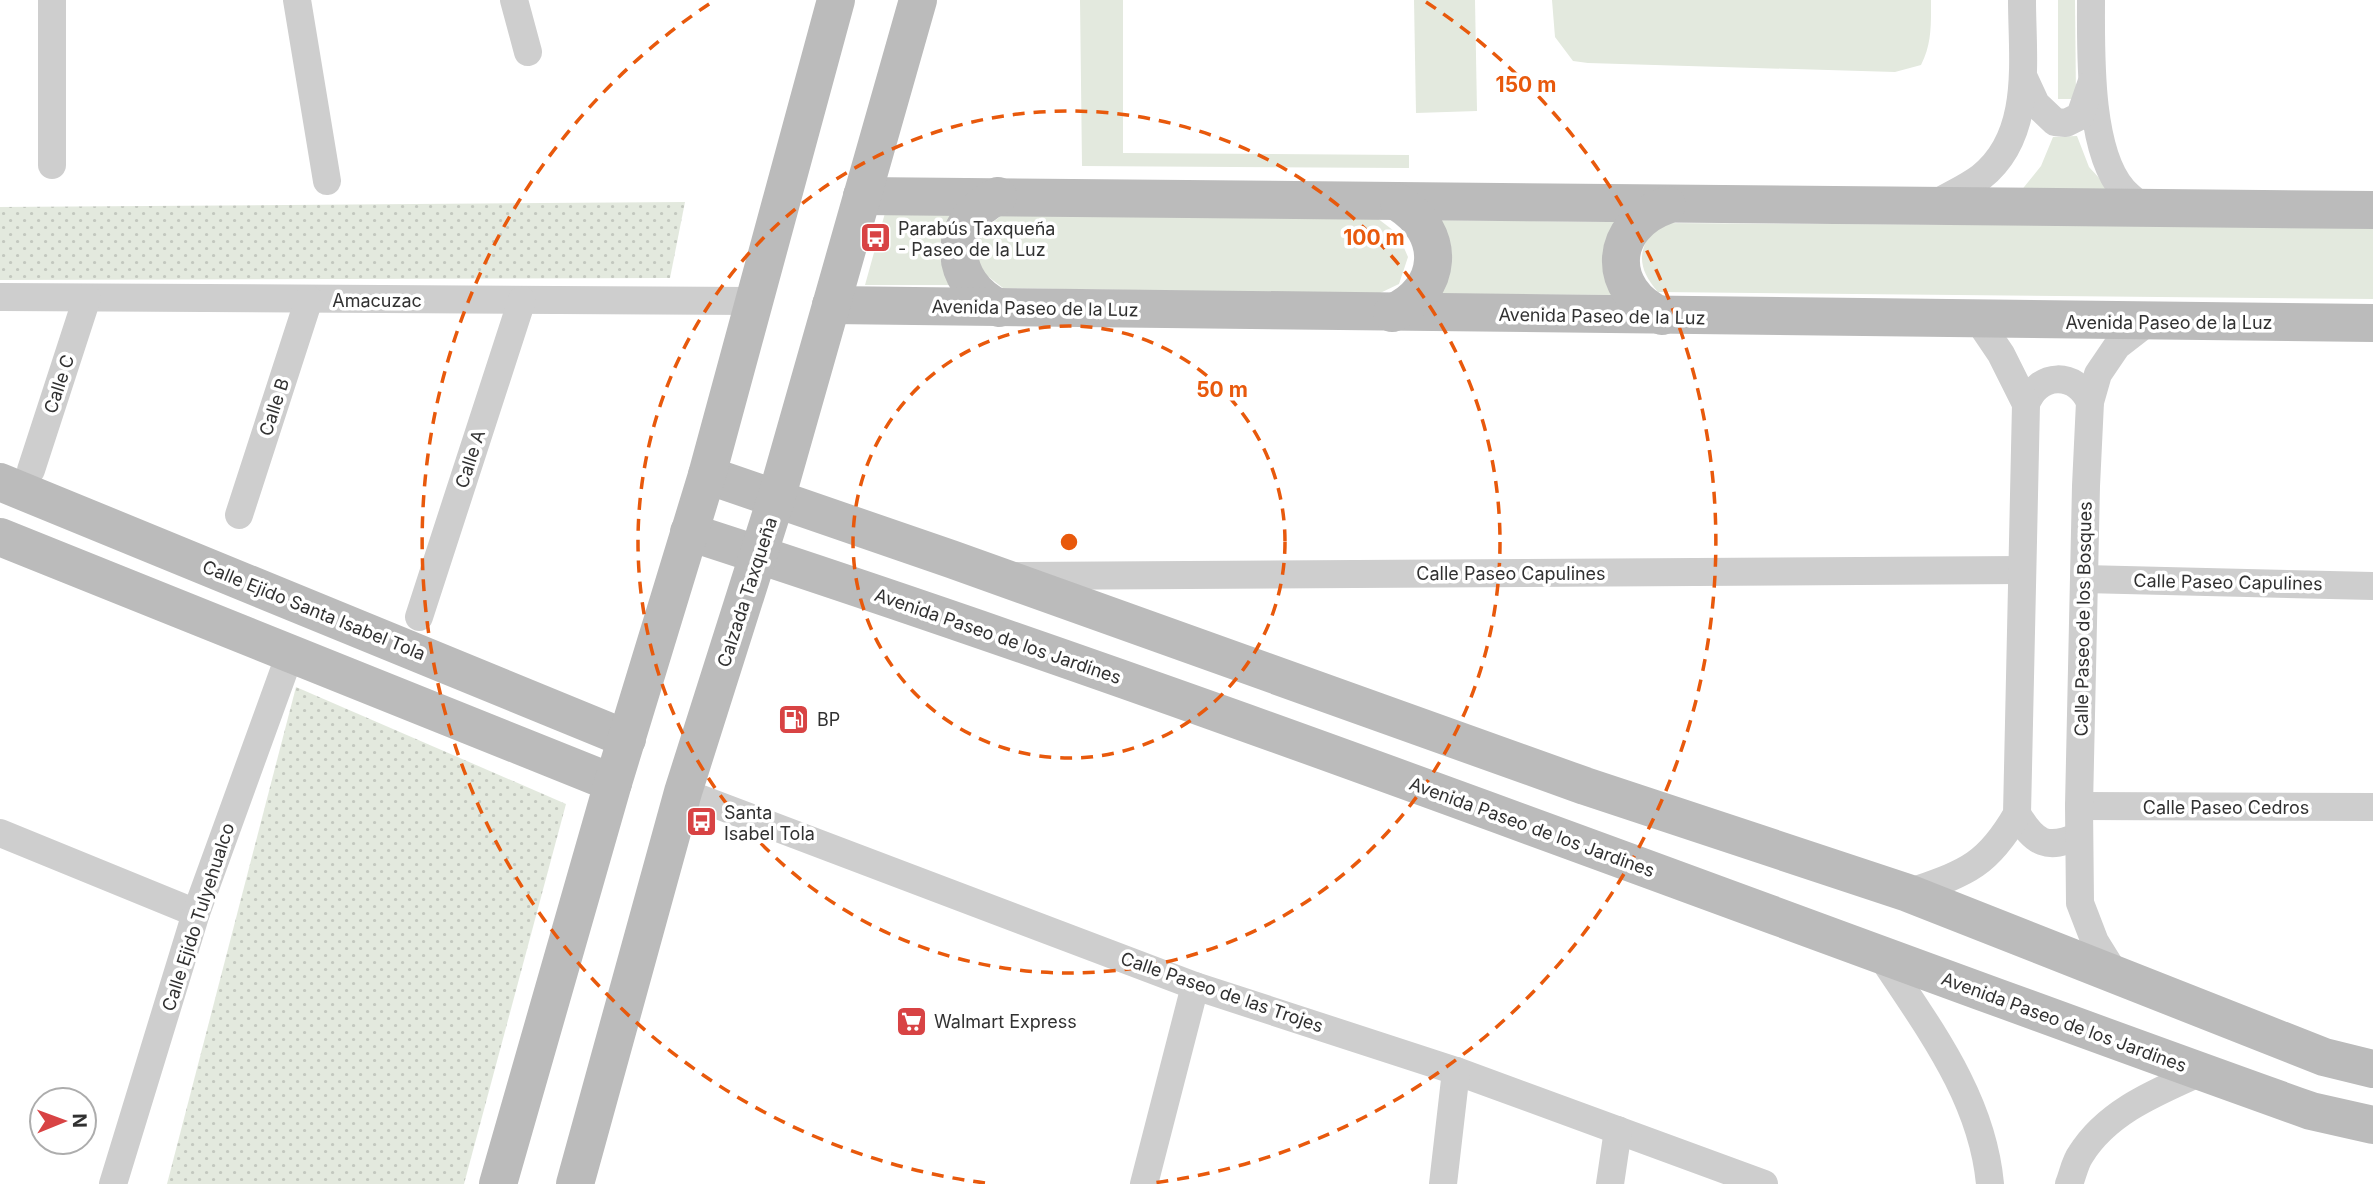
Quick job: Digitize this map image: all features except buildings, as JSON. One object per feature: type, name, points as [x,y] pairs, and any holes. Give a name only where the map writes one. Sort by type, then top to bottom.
[{"type":"street","points":[[52,0],[52,165]]},
{"type":"street","points":[[297,0],[327,181]]},
{"type":"street","points":[[514,0],[528,52]]},
{"type":"street","points":[[498,1184],[613,783],[707,475],[836,0]]},
{"type":"street","name":"Calzada Taxqueña","points":[[575,1184],[682,792],[760,555],[918,0]]},
{"type":"street","points":[[1935,204],[1982,177],[2007,149],[2020,111],[2022,0]]},
{"type":"street","points":[[2091,0],[2091,84],[2106,160],[2122,189],[2143,208]]},
{"type":"street","points":[[2022,74],[2036,104],[2055,122],[2066,123],[2080,116],[2091,84]]},
{"type":"street","points":[[862,196],[2373,210]]},
{"type":"street","points":[[998,196],[974,212],[960,237],[959,253],[966,281],[980,297],[999,308]]},
{"type":"street","points":[[1392,313],[1416,298],[1431,274],[1433,260],[1428,233],[1421,220],[1399,203]]},
{"type":"street","points":[[1662,316],[1636,301],[1623,275],[1621,260],[1623,244],[1640,218],[1667,205]]},
{"type":"street","name":"Amacuzac","points":[[0,297],[754,301]]},
{"type":"street","name":"Calle C","points":[[15,476],[87,298]]},
{"type":"street","name":"Calle B","points":[[239,515],[309,299]]},
{"type":"street","name":"Calle A","points":[[419,617],[522,300]]},
{"type":"street","name":"Avenida Paseo de la Luz","points":[[831,306],[2373,323]]},
{"type":"street","points":[[1978,320],[2001,354],[2026,404]]},
{"type":"street","name":"Calle Paseo de los Bosques","points":[[2118,979],[2095,942],[2080,904],[2079,806],[2090,402],[2098,374],[2117,346],[2148,322]]},
{"type":"street","points":[[1908,893],[1964,873],[1999,845],[2017,814],[2026,404],[2036,386],[2055,378],[2077,384],[2090,402]]},
{"type":"street","points":[[707,475],[999,576],[1585,786],[1908,893],[2118,979],[2324,1057],[2373,1069]]},
{"type":"street","name":"Calle Ejido Santa Isabel Tola","points":[[15,476],[627,739]]},
{"type":"street","name":"Avenida Paseo de los Jardines","points":[[690,532],[931,612],[1457,798],[1564,840],[2311,1111],[2373,1125]]},
{"type":"street","points":[[0,537],[613,783]]},
{"type":"street","points":[[931,612],[951,559]]},
{"type":"street","name":"Calle Paseo Capulines","points":[[999,576],[2022,570]]},
{"type":"street","name":"Calle Paseo Capulines","points":[[2084,579],[2373,586]]},
{"type":"street","name":"Calle Ejido Tulyehualco","points":[[113,1184],[196,913],[290,654]]},
{"type":"street","points":[[1457,798],[1477,746]]},
{"type":"street","points":[[1564,840],[1585,786]]},
{"type":"street","name":"Calle Paseo de las Trojes","points":[[682,792],[1195,986],[1457,1071],[1764,1184]]},
{"type":"street","name":"Calle Paseo Cedros","points":[[2079,806],[2373,807]]},
{"type":"street","points":[[2017,814],[2027,832],[2041,843],[2062,844],[2079,835]]},
{"type":"street","points":[[0,833],[196,913]]},
{"type":"street","points":[[1880,954],[1954,1069],[1976,1117],[1988,1155],[1990,1184]]},
{"type":"street","points":[[1144,1184],[1195,986]]},
{"type":"street","points":[[1443,1184],[1457,1071]]},
{"type":"street","points":[[2069,1184],[2080,1154],[2108,1123],[2139,1101],[2201,1072]]},
{"type":"street","points":[[1610,1184],[1618,1130]]},
{"type":"shaded area","points":[[1080,0],[1123,0],[1123,153],[1409,155],[1409,168],[1082,166]]},
{"type":"shaded area","points":[[1414,0],[1475,0],[1477,111],[1416,113]]},
{"type":"shaded area","points":[[1552,0],[1931,0],[1930,34],[1921,65],[1895,72],[1588,63],[1573,61],[1555,37]]},
{"type":"shaded area","points":[[2058,0],[2075,0],[2076,99],[2058,99]]},
{"type":"shaded area","points":[[2077,136],[2089,167],[2113,193],[2020,192],[2041,166],[2053,137]]},
{"type":"shaded area","points":[[685,202],[670,278],[0,280],[0,207]]},
{"type":"shaded area","points":[[1008,210],[1377,218],[1398,234],[1408,257],[1399,284],[1378,294],[1003,288],[981,271],[973,250],[986,228]]},
{"type":"shaded area","points":[[885,213],[954,214],[943,233],[939,250],[943,266],[954,285],[865,285]]},
{"type":"shaded area","points":[[1430,220],[1620,222],[1620,295],[1429,294]]},
{"type":"shaded area","points":[[1659,223],[2373,227],[2373,299],[1658,292],[1646,274],[1642,258],[1646,241]]},
{"type":"shaded area","points":[[296,687],[566,804],[464,1184],[167,1184]]},
{"type":"place","name":"Parabús Taxqueña - Paseo de la Luz","points":[[875,238]]},
{"type":"place","name":"BP","points":[[794,719]]},
{"type":"place","name":"Santa Isabel Tola","points":[[701,822]]},
{"type":"place","name":"Walmart Express","points":[[911,1021]]}]
